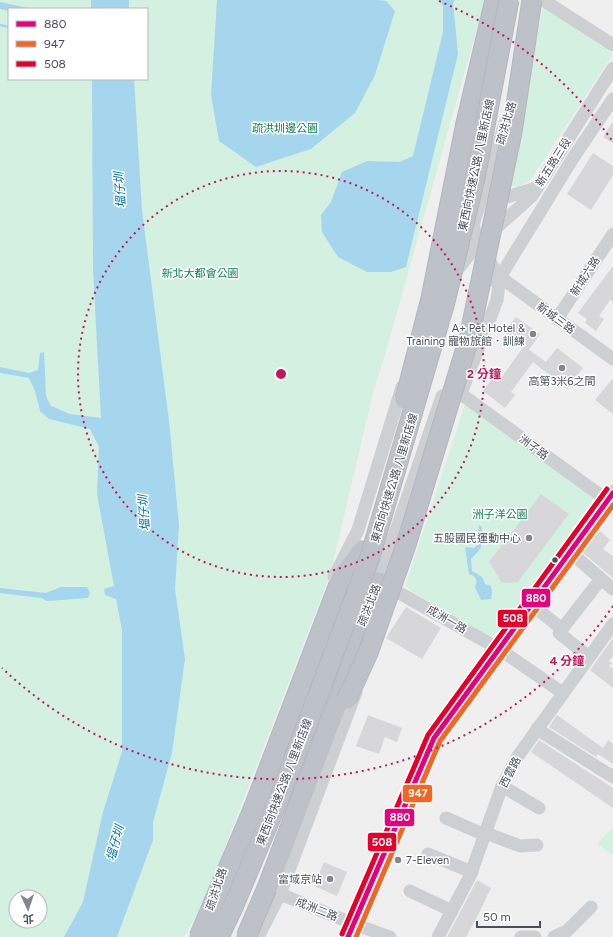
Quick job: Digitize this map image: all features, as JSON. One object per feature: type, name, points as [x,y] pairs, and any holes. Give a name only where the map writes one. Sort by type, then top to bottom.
[{"type":"highway","points":[[234,881],[246,844],[309,686],[362,539],[400,418],[431,298],[466,123],[495,0]]},
{"type":"highway","name":"東西向快速公路 八里新店線","points":[[219,937],[280,796],[370,557],[445,302],[475,178],[509,0]]},
{"type":"highway","name":"東西向快速公路 八里新店線","points":[[230,937],[322,707],[376,565],[469,256],[497,130],[522,0]]},
{"type":"highway","points":[[240,937],[259,923],[266,911],[347,699],[368,652],[406,545],[469,338],[512,132],[532,0]]},
{"type":"highway","points":[[199,937],[254,807],[342,579],[362,550]]},
{"type":"highway","points":[[246,937],[273,891],[340,696],[386,586]]},
{"type":"main road","points":[[351,931],[434,738],[610,497]]},
{"type":"street","name":"疏洪北路","points":[[240,937],[386,586],[444,451],[461,394],[497,300],[500,276],[478,244],[473,225],[488,181],[539,0]]},
{"type":"street","points":[[543,0],[613,45]]},
{"type":"street","name":"新五路三段","points":[[478,244],[532,196],[613,68]]},
{"type":"street","name":"新五路三段","points":[[500,276],[573,158],[613,99]]},
{"type":"street","points":[[488,181],[496,194],[508,197],[536,188]]},
{"type":"street","name":"新城六路","points":[[557,319],[613,234]]},
{"type":"street","name":"疏洪北路","points":[[202,937],[212,893],[289,700],[330,585],[358,530],[414,346],[447,283],[478,244]]},
{"type":"street","name":"疏洪北路","points":[[386,586],[462,335],[484,291],[500,276]]},
{"type":"street","name":"新城三路","points":[[500,276],[613,359]]},
{"type":"street","name":"疏洪北路","points":[[212,937],[323,664],[362,550],[447,283]]},
{"type":"street","points":[[462,335],[491,315]]},
{"type":"street","name":"洲子路","points":[[461,394],[610,497]]},
{"type":"street","points":[[570,552],[613,589]]},
{"type":"street","points":[[589,657],[559,633],[601,579]]},
{"type":"street","name":"成洲一路","points":[[386,586],[499,649],[563,693]]},
{"type":"street","points":[[532,605],[562,629]]},
{"type":"street","name":"西雲路","points":[[438,937],[472,872],[502,786],[518,756],[613,624]]},
{"type":"street","points":[[538,728],[613,777]]},
{"type":"street","points":[[502,786],[539,808]]},
{"type":"street","points":[[446,818],[520,846],[537,845]]},
{"type":"street","points":[[428,854],[472,872]]},
{"type":"street","points":[[258,937],[273,891]]},
{"type":"street","name":"成洲二路","points":[[273,891],[351,931],[390,937]]},
{"type":"street","points":[[410,891],[452,911]]},
{"type":"street","points":[[554,937],[567,931],[591,906]]},
{"type":"street","points":[[521,937],[535,937]]},
{"type":"green space","name":"新北大都會公園","points":[[0,0],[485,0],[374,389],[330,575],[204,902],[184,937],[0,937]]},
{"type":"green space","points":[[543,7],[613,54],[529,182],[517,187],[509,184]]},
{"type":"green space","name":"洲子洋公園","points":[[465,404],[595,497],[499,631],[491,638],[408,589],[406,584]]},
{"type":"green space","points":[[613,827],[613,855],[597,844]]},
{"type":"water","points":[[91,0],[129,0],[129,8],[91,8]]},
{"type":"water","points":[[217,0],[386,1],[395,11],[375,75],[355,113],[311,149],[256,167],[219,141],[211,95]]},
{"type":"water","points":[[439,0],[455,0],[453,3],[458,54],[406,267],[391,272],[367,272],[338,257],[322,232],[321,215],[331,202],[342,172],[367,161],[400,162],[413,156],[443,32],[443,6]]},
{"type":"water","points":[[0,2],[28,8],[8,8],[8,11],[0,9]]},
{"type":"water","name":"塭仔圳","points":[[92,80],[134,80],[142,210],[169,421],[179,525],[175,589],[185,659],[172,753],[153,822],[153,840],[117,937],[64,937],[83,902],[103,812],[122,752],[122,630],[116,599],[105,595],[104,589],[114,586],[97,494],[99,447],[90,429],[49,419],[40,411],[35,391],[29,378],[0,373],[0,367],[29,373],[38,370],[40,353],[44,352],[46,396],[51,406],[70,414],[101,418],[93,270]]},
{"type":"water","points":[[479,525],[482,527],[481,548],[471,559],[472,571],[482,577],[485,584],[491,586],[492,593],[491,599],[481,600],[475,587],[477,581],[474,576],[469,574],[465,547],[474,548],[478,544]]},
{"type":"water","points":[[61,587],[87,587],[90,593],[88,598],[47,601],[41,598],[0,593],[0,588],[46,593]]},
{"type":"building","points":[[613,121],[613,143],[603,137]]},
{"type":"building","points":[[593,153],[613,166],[613,175],[591,210],[567,194]]},
{"type":"building","points":[[613,266],[613,302],[610,300],[599,316],[604,319],[596,331],[585,323],[587,319],[578,313]]},
{"type":"building","points":[[516,317],[540,334],[529,350],[504,332]]},
{"type":"building","points":[[524,346],[546,362],[557,348],[583,368],[567,389],[533,362],[511,392],[515,395],[505,408],[483,391],[492,379],[498,382]]},
{"type":"building","points":[[613,378],[613,414],[595,400]]},
{"type":"building","name":"五股國民運動中心","points":[[541,494],[569,514],[518,582],[502,583],[489,562]]},
{"type":"building","points":[[597,531],[599,533],[600,531],[610,540],[603,549],[613,556],[613,578],[582,552]]},
{"type":"building","points":[[406,607],[441,628],[422,659],[386,638]]},
{"type":"building","points":[[613,638],[613,656],[609,661],[612,663],[609,666],[613,669],[613,688],[590,670]]},
{"type":"building","points":[[368,715],[402,728],[397,742],[385,737],[379,754],[356,746]]},
{"type":"building","points":[[557,715],[603,748],[608,740],[613,744],[613,764],[598,754],[596,757],[549,727]]},
{"type":"building","points":[[539,740],[613,788],[613,808],[531,752]]},
{"type":"building","name":"富域京站","points":[[324,862],[347,872],[337,896],[314,886]]},
{"type":"building","points":[[477,880],[491,888],[478,915],[466,937],[447,937]]},
{"type":"waterway","points":[[0,25],[8,27]]},
{"type":"transit line","name":"508","points":[[342,934],[428,735],[607,489]]},
{"type":"transit line","name":"880","points":[[348,937],[434,738],[613,493]]},
{"type":"transit line","name":"947","points":[[356,937],[440,741],[613,505]]},
{"type":"place","name":"A+ Pet Hotel & Training 寵物旅館．訓練","points":[[533,334]]},
{"type":"place","name":"高第3米6之間","points":[[562,368]]},
{"type":"place","name":"五股國民運動中心","points":[[529,538]]},
{"type":"place","name":"7-Eleven","points":[[398,860]]},
{"type":"place","name":"富域京站","points":[[330,879]]},
{"type":"park label","name":"疏洪圳邊公園","points":[[285,128]]}]
